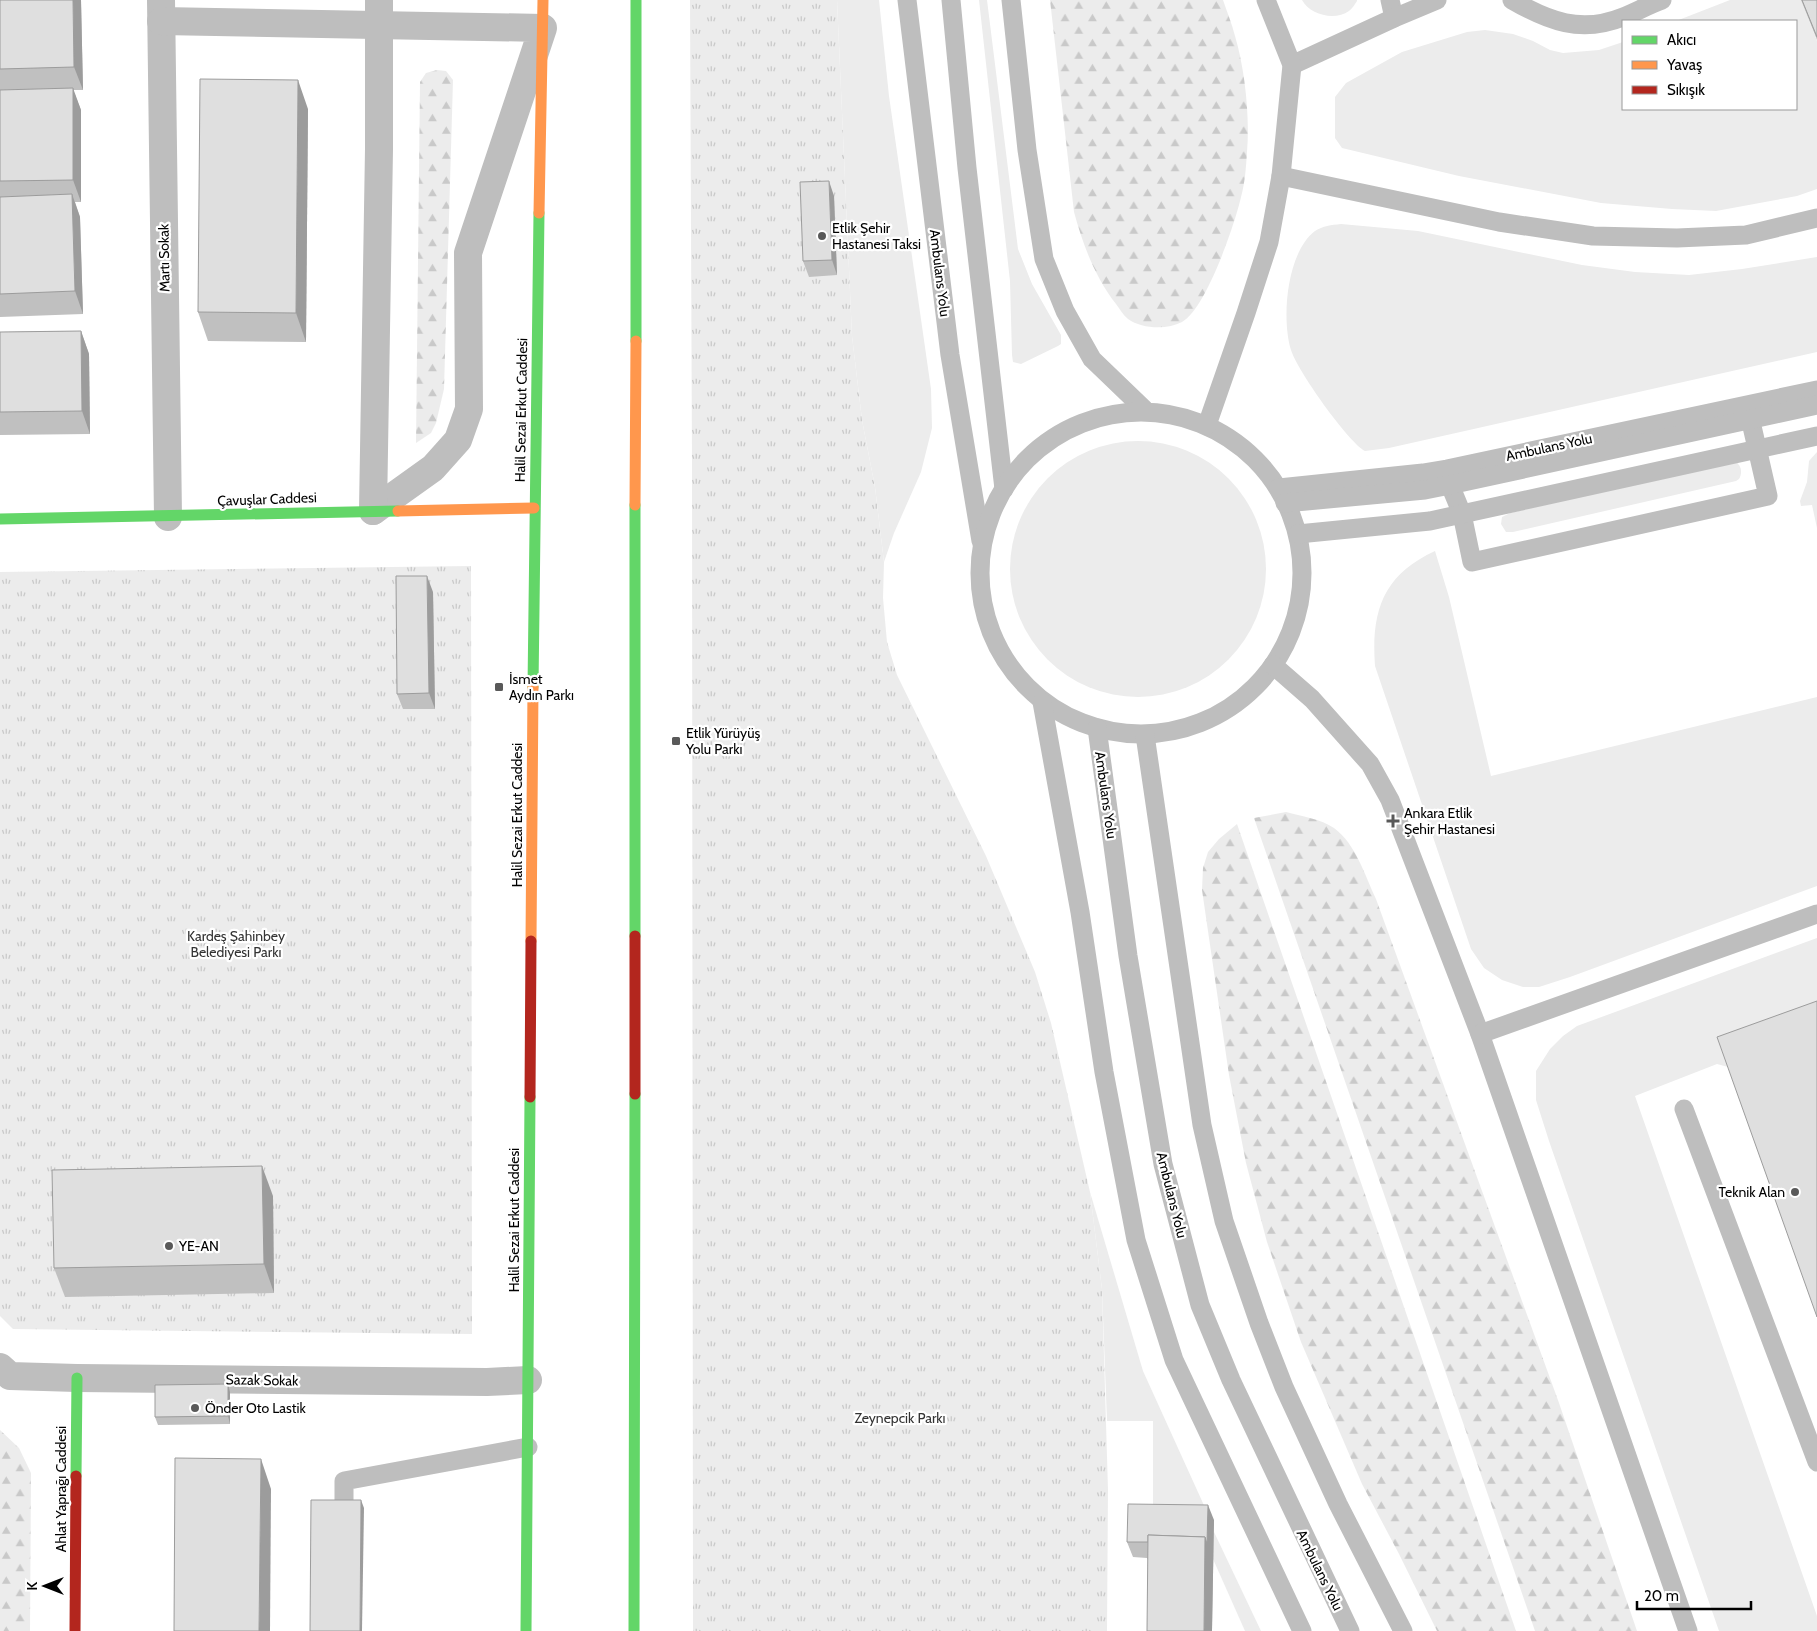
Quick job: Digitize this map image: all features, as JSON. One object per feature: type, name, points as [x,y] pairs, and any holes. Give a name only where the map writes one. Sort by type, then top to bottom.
[{"type":"main road","name":"Halil Sezai Erkut Caddesi","points":[[526,1631],[534,508],[543,0]]},
{"type":"main road","points":[[634,1631],[636,0]]},
{"type":"main road","name":"Çavuşlar Caddesi","points":[[0,519],[534,508]]},
{"type":"main road","name":"Ahlat Yaprağı Caddesi","points":[[75,1631],[77,1378]]},
{"type":"street","points":[[161,11],[379,13],[543,28],[468,253],[469,409],[458,440],[433,468],[373,511]]},
{"type":"street","name":"Martı Sokak","points":[[161,11],[168,517]]},
{"type":"street","points":[[373,511],[379,148],[379,13]]},
{"type":"street","name":"Sazak Sokak","points":[[0,1367],[10,1376],[77,1378],[487,1382],[528,1380]]},
{"type":"lane","name":"Ambulans Yolu","points":[[907,0],[950,355],[981,545]]},
{"type":"lane","points":[[951,0],[967,168],[1004,489]]},
{"type":"lane","points":[[1011,0],[1027,150],[1044,259],[1065,312],[1092,359],[1144,409]]},
{"type":"lane","points":[[1207,425],[1269,242],[1282,176],[1292,65],[1266,0]]},
{"type":"lane","points":[[1292,65],[1392,9],[1437,0]]},
{"type":"lane","points":[[1512,0],[1548,18],[1567,24],[1584,26],[1604,23],[1623,17],[1642,7],[1662,0]]},
{"type":"lane","points":[[1282,176],[1500,222],[1593,236],[1677,238],[1746,235],[1817,218]]},
{"type":"lane","points":[[1749,413],[1817,390]]},
{"type":"lane","points":[[1282,496],[1425,490],[1448,477],[1749,413],[1817,405]]},
{"type":"lane","points":[[1144,409],[1207,425],[1248,451],[1282,496],[1298,534],[1302,583],[1295,621],[1280,657],[1256,688],[1225,712],[1190,728],[1145,735],[1112,733],[1075,721],[1042,702],[1014,674],[994,641],[980,594],[981,545],[997,498],[1004,489],[1026,458],[1065,429],[1111,413],[1144,409]]},
{"type":"lane","points":[[1448,477],[1462,514],[1472,562],[1768,496],[1749,413]]},
{"type":"lane","points":[[1298,534],[1430,521],[1757,451],[1817,436]]},
{"type":"lane","points":[[1273,665],[1312,699],[1370,764],[1390,800],[1480,1034],[1688,1631]]},
{"type":"lane","points":[[1042,702],[1080,912],[1104,1072],[1136,1240],[1174,1360],[1302,1631]]},
{"type":"lane","name":"Ambulans Yolu","points":[[1097,728],[1128,956],[1163,1164],[1200,1305],[1231,1380],[1350,1631]]},
{"type":"lane","points":[[1145,735],[1202,1125],[1224,1221],[1259,1323],[1284,1387],[1338,1504],[1403,1631]]},
{"type":"lane","points":[[1480,1034],[1817,914]]},
{"type":"lane","points":[[1684,1109],[1817,1462]]},
{"type":"lane","points":[[344,1546],[344,1481],[528,1448]]},
{"type":"green space","name":"Zeynepcik Parkı","points":[[690,0],[837,0],[852,336],[862,420],[875,487],[884,562],[883,598],[887,642],[897,675],[986,856],[1035,972],[1051,1023],[1090,1192],[1102,1289],[1108,1490],[1107,1631],[693,1631]]},
{"type":"green space","points":[[837,0],[879,0],[889,96],[931,389],[932,428],[921,472],[894,533],[884,562],[875,487],[862,420],[852,336]]},
{"type":"green space","points":[[979,0],[987,0],[1018,249],[1032,284],[1061,335],[1061,344],[1021,364],[1013,362],[1012,355],[1010,281]]},
{"type":"green space","points":[[1050,0],[1223,0],[1239,49],[1246,93],[1248,138],[1244,181],[1233,226],[1210,284],[1191,314],[1176,325],[1162,327],[1147,326],[1128,319],[1102,283],[1081,236],[1074,212]]},
{"type":"green space","points":[[1302,0],[1357,1],[1349,11],[1337,16],[1330,16],[1317,13]]},
{"type":"green space","points":[[1730,0],[1801,0],[1817,41],[1817,189],[1797,196],[1716,211],[1601,203],[1459,176],[1342,148],[1335,138],[1335,97],[1346,83],[1402,52],[1467,32],[1485,30],[1513,34],[1533,41],[1550,50],[1563,53],[1599,50],[1622,42],[1622,110],[1797,110],[1797,20],[1679,20]]},
{"type":"green space","points":[[437,70],[446,71],[453,80],[444,389],[436,423],[431,433],[416,443],[420,82],[426,73]]},
{"type":"green space","points":[[1341,224],[1418,231],[1582,265],[1635,272],[1689,275],[1817,257],[1817,352],[1389,448],[1365,451],[1347,434],[1313,388],[1295,360],[1288,337],[1287,304],[1289,286],[1292,269],[1298,254],[1315,231],[1327,226]]},
{"type":"green space","points":[[1125,441],[1151,441],[1175,446],[1198,456],[1229,478],[1245,498],[1261,532],[1266,556],[1266,582],[1261,606],[1245,640],[1229,660],[1209,676],[1175,692],[1151,697],[1125,697],[1101,692],[1078,682],[1047,660],[1031,640],[1015,606],[1010,582],[1010,556],[1015,532],[1025,509],[1047,478],[1067,462],[1101,446]]},
{"type":"green space","points":[[1817,452],[1817,528],[1812,505],[1801,506],[1800,501],[1807,482],[1809,461]]},
{"type":"green space","points":[[1735,461],[1741,471],[1739,479],[1736,481],[1513,532],[1506,532],[1501,524],[1502,517],[1510,513]]},
{"type":"green space","points":[[1435,551],[1449,597],[1491,776],[1817,697],[1817,886],[1539,987],[1523,987],[1502,980],[1484,968],[1471,949],[1375,666],[1375,628],[1384,597],[1392,583],[1403,571]]},
{"type":"green space","name":"Kardeş Şahinbey Belediyesi Parkı","points":[[471,566],[472,1334],[13,1329],[0,1316],[0,572]]},
{"type":"green space","points":[[1286,812],[1323,822],[1342,835],[1354,851],[1376,899],[1559,1403],[1637,1631],[1535,1631],[1254,818]]},
{"type":"green space","points":[[1237,824],[1516,1631],[1437,1631],[1362,1484],[1301,1342],[1267,1242],[1246,1163],[1229,1075],[1202,890],[1203,868],[1208,852],[1219,839]]},
{"type":"green space","points":[[1817,938],[1817,1034],[1728,1067],[1717,1064],[1635,1096],[1817,1616],[1817,1631],[1719,1631],[1549,1141],[1536,1100],[1536,1071],[1550,1049],[1577,1026]]},
{"type":"green space","points":[[1090,1192],[1143,1371],[1207,1512],[1153,1519],[1153,1421],[1107,1421],[1102,1289]]},
{"type":"green space","points":[[0,1430],[19,1448],[31,1473],[30,1631],[0,1631]]},
{"type":"green space","points":[[1214,1532],[1261,1631],[1245,1631],[1213,1559]]},
{"type":"building","points":[[0,0],[73,0],[74,67],[0,69]]},
{"type":"building","points":[[1802,0],[1817,0],[1817,37]]},
{"type":"building","points":[[200,79],[298,80],[296,313],[198,312]]},
{"type":"building","points":[[73,88],[73,180],[0,181],[0,90]]},
{"type":"building","name":"Etlik Şehir Hastanesi Taksi","points":[[829,181],[832,260],[803,261],[800,182]]},
{"type":"building","points":[[72,194],[75,291],[0,294],[0,197]]},
{"type":"building","points":[[81,331],[82,411],[0,412],[0,332]]},
{"type":"building","points":[[396,576],[427,576],[429,693],[397,694]]},
{"type":"building","name":"Teknik Alan","points":[[1817,1001],[1817,1317],[1717,1037]]},
{"type":"building","name":"YE-AN","points":[[262,1166],[264,1264],[54,1268],[52,1170]]},
{"type":"building","points":[[228,1384],[228,1416],[155,1417],[155,1385]]},
{"type":"building","points":[[175,1458],[261,1459],[259,1631],[174,1631]]},
{"type":"building","points":[[311,1500],[361,1500],[360,1631],[310,1631]]},
{"type":"building","points":[[1128,1504],[1208,1505],[1207,1544],[1205,1537],[1148,1535],[1148,1542],[1127,1542]]},
{"type":"building","points":[[1148,1535],[1205,1537],[1204,1631],[1147,1631]]},
{"type":"traffic: fast","points":[[636,0],[636,341]]},
{"type":"traffic: fast","points":[[533,687],[539,213]]},
{"type":"traffic: fast","points":[[635,505],[635,936]]},
{"type":"traffic: fast","points":[[0,519],[398,511]]},
{"type":"traffic: fast","points":[[634,1631],[635,1094]]},
{"type":"traffic: fast","points":[[526,1631],[530,1097]]},
{"type":"traffic: fast","points":[[76,1476],[77,1378]]},
{"type":"traffic: slow","points":[[539,213],[543,0]]},
{"type":"traffic: slow","points":[[635,505],[636,341]]},
{"type":"traffic: slow","points":[[398,511],[534,508]]},
{"type":"traffic: slow","points":[[531,941],[533,687]]},
{"type":"traffic: jam","points":[[635,936],[635,1094]]},
{"type":"traffic: jam","points":[[530,1097],[531,941]]},
{"type":"traffic: jam","points":[[75,1631],[76,1476]]},
{"type":"place","name":"Etlik Şehir Hastanesi Taksi","points":[[822,236]]},
{"type":"place","name":"İsmet Aydın Parkı","points":[[499,687]]},
{"type":"place","name":"Etlik Yürüyüş Yolu Parkı","points":[[676,741]]},
{"type":"place","name":"Ankara Etlik Şehir Hastanesi","points":[[1393,821]]},
{"type":"place","name":"Teknik Alan","points":[[1795,1192]]},
{"type":"place","name":"YE-AN","points":[[169,1246]]},
{"type":"place","name":"Önder Oto Lastik","points":[[195,1408]]}]
